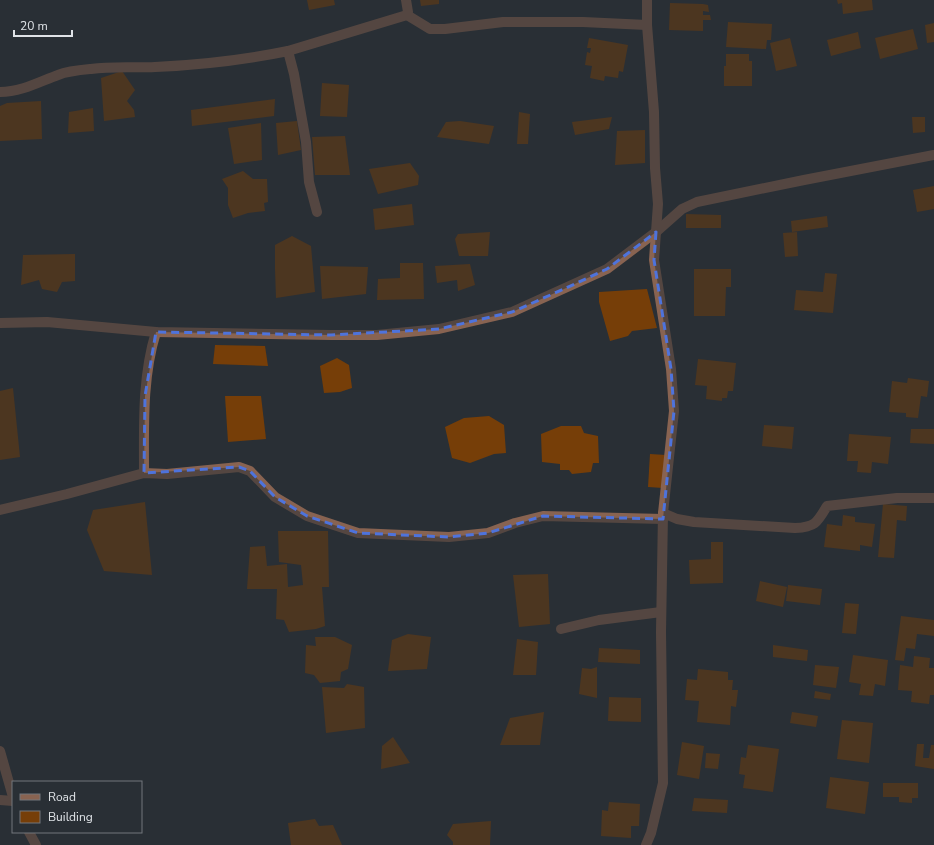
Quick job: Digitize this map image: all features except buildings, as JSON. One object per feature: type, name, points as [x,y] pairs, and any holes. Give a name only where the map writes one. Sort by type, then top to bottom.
[{"type":"street","points":[[406,0],[407,15]]},
{"type":"street","points":[[646,845],[651,833],[663,783],[661,612],[663,516],[674,411],[671,369],[654,260],[658,204],[655,168],[652,70],[647,0]]},
{"type":"street","points":[[0,92],[11,92],[60,74],[92,68],[155,67],[254,58],[288,51],[407,15],[430,29],[445,29],[503,22],[583,22],[648,25]]},
{"type":"street","points":[[288,51],[294,74],[306,142],[310,182],[317,212]]},
{"type":"street","points":[[0,323],[47,322],[156,332],[331,335],[377,335],[439,329],[512,312],[607,269],[656,232],[682,209],[697,202],[811,178],[934,155]]},
{"type":"street","points":[[144,473],[145,396],[150,351],[156,332]]},
{"type":"street","points":[[0,510],[144,473],[167,474],[239,467],[250,471],[275,497],[307,516],[358,533],[457,536],[488,533],[515,523],[543,516],[663,516],[694,522],[795,528],[809,527],[819,520],[827,506],[896,498],[934,498]]},
{"type":"street","points":[[561,629],[599,620],[661,612]]},
{"type":"street","points":[[0,751],[12,793]]},
{"type":"street","points":[[0,800],[12,801]]},
{"type":"street","points":[[30,833],[36,845]]},
{"type":"highlighted area","points":[[656,232],[654,260],[671,369],[674,411],[663,519],[543,516],[488,533],[449,537],[358,533],[307,516],[275,497],[250,471],[239,467],[144,473],[145,396],[156,332],[331,335],[439,329],[512,312],[564,289],[607,269]]}]
